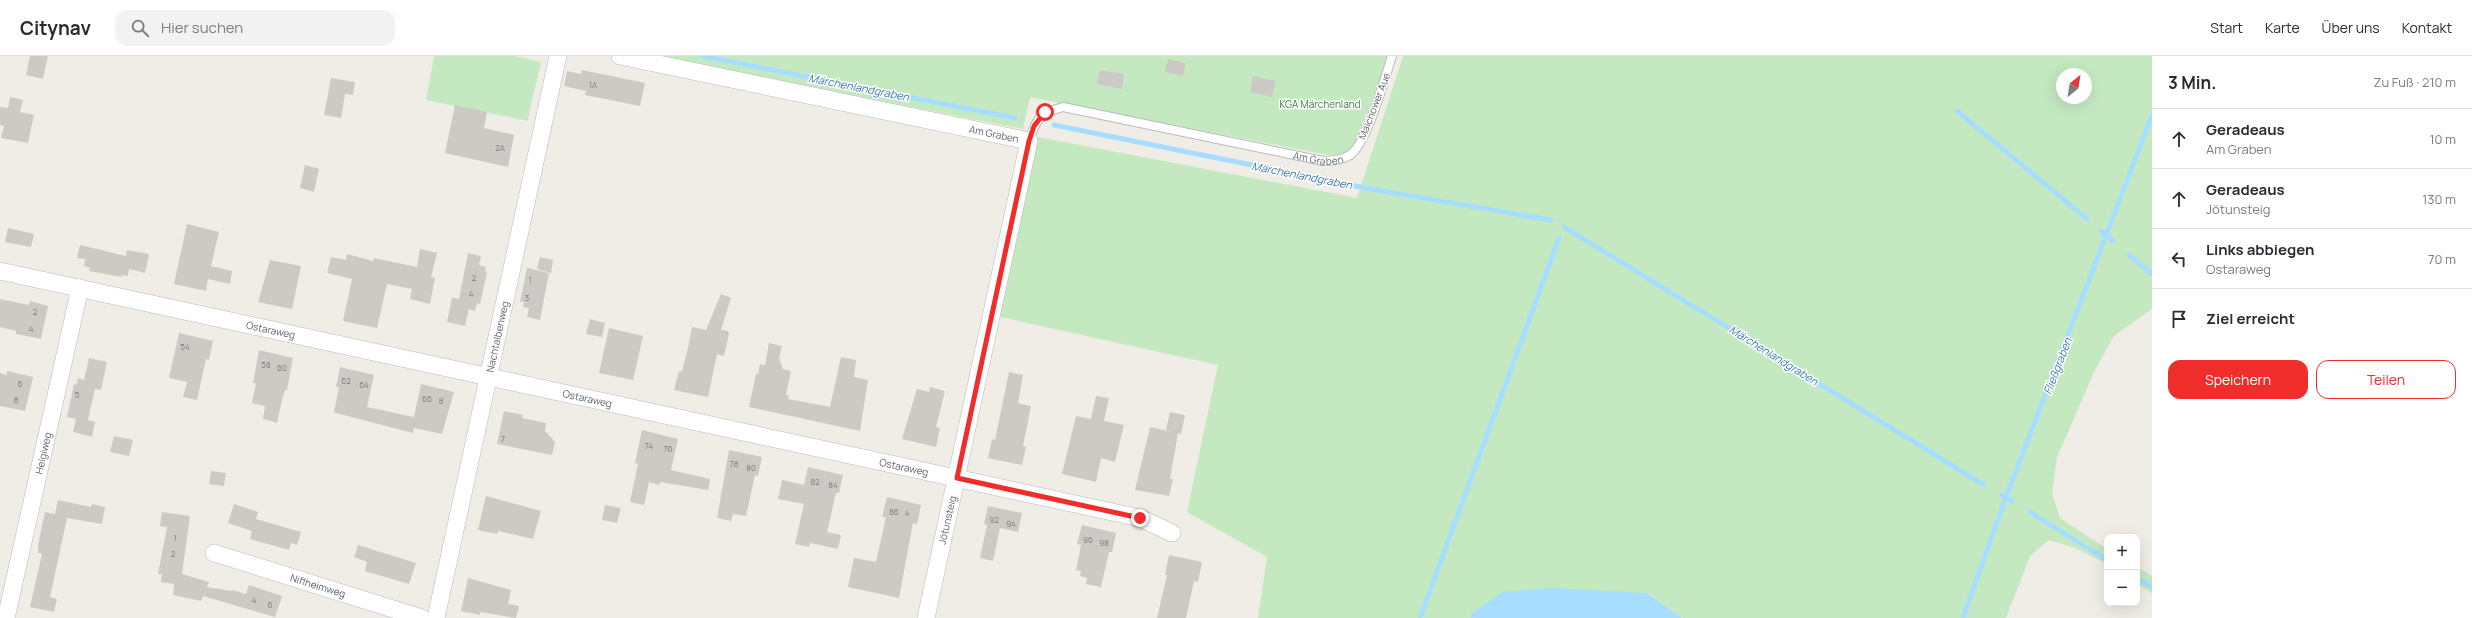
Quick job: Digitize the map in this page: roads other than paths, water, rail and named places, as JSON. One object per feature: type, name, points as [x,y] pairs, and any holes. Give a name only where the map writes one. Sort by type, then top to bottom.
[{"type":"street","name":"Nachtalbenweg","points":[[436,618],[558,56]]},
{"type":"street","name":"Am Graben","points":[[620,56],[1029,141]]},
{"type":"street","name":"Jötunsteig","points":[[926,618],[1029,141]]},
{"type":"street","name":"Ostaraweg","points":[[0,271],[488,375],[1140,518],[1172,533]]},
{"type":"street","name":"Helgiweg","points":[[6,618],[80,288]]},
{"type":"street","name":"Niflheimweg","points":[[214,553],[422,618]]},
{"type":"lane","name":"Malchower Aue","points":[[1351,155],[1363,140],[1392,56]]},
{"type":"lane","name":"Am Graben","points":[[1029,141],[1034,126],[1045,112],[1063,108],[1323,161],[1339,160],[1351,155]]},
{"type":"water","points":[[1551,588],[1647,593],[1682,618],[1470,618],[1471,614],[1502,592]]},
{"type":"waterway","name":"Märchenlandgraben","points":[[702,56],[1015,118]]},
{"type":"waterway","points":[[1957,111],[2087,219]]},
{"type":"waterway","name":"Fließgraben","points":[[1963,618],[2006,497],[2152,115]]},
{"type":"waterway","name":"Märchenlandgraben","points":[[1054,125],[1365,188],[1551,220]]},
{"type":"waterway","name":"Märchenlandgraben","points":[[1564,227],[1984,485]]},
{"type":"waterway","name":"Fließgraben","points":[[2101,231],[2113,241]]},
{"type":"waterway","points":[[1420,618],[1559,238]]},
{"type":"waterway","points":[[2129,255],[2152,274]]},
{"type":"waterway","name":"Fließgraben","points":[[2002,495],[2012,501]]},
{"type":"waterway","points":[[2030,512],[2104,558]]},
{"type":"waterway","points":[[2140,580],[2152,587]]},
{"type":"park label","name":"KGA Märchenland","points":[[1320,104]]}]
